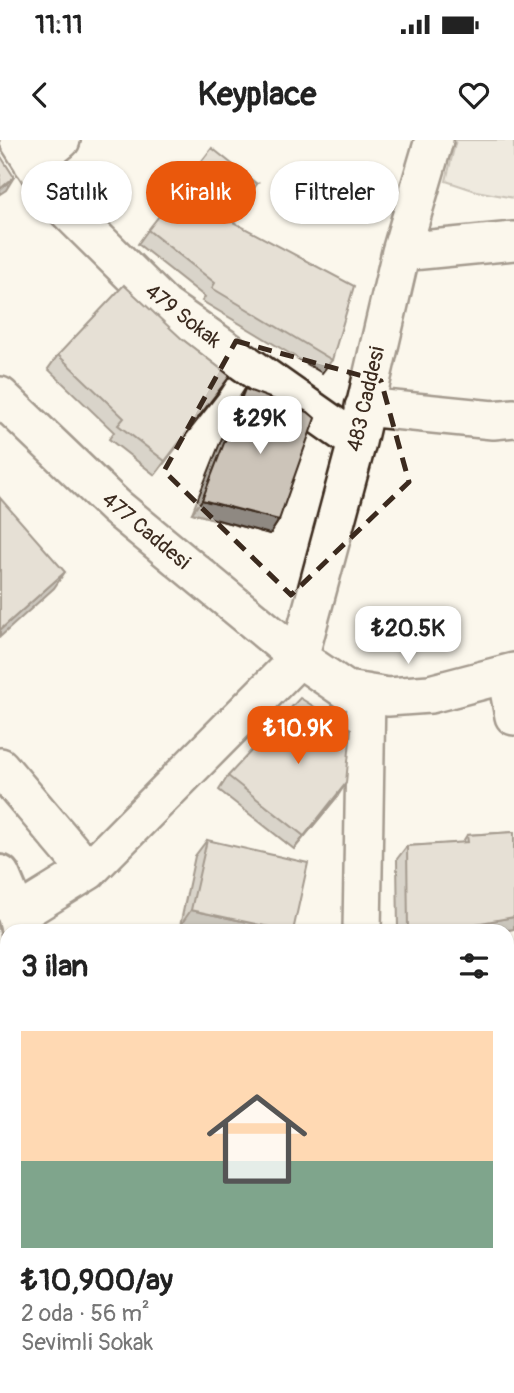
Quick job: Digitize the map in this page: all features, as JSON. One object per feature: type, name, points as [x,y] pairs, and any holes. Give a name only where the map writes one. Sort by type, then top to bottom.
[{"type":"main road","points":[[0,875],[19,923]]},
{"type":"street","name":"483 Caddesi","points":[[299,657],[357,442],[401,251],[433,141]]},
{"type":"street","name":"479 Sokak","points":[[38,148],[57,200],[164,306],[357,442]]},
{"type":"street","points":[[401,251],[514,242]]},
{"type":"street","name":"477 Caddesi","points":[[0,396],[116,507],[299,657],[346,690],[388,697],[430,694],[510,673]]},
{"type":"street","points":[[365,407],[493,420],[514,418]]},
{"type":"street","points":[[19,923],[88,871],[299,657]]},
{"type":"street","points":[[510,673],[514,716]]},
{"type":"street","points":[[362,924],[366,693]]},
{"type":"street","points":[[0,767],[88,871]]},
{"type":"highlighted area","points":[[236,341],[381,381],[409,482],[291,595],[164,471]]},
{"type":"shaded area","points":[[456,140],[514,140],[514,198],[476,191],[446,181]]},
{"type":"building","points":[[212,148],[228,161],[202,161]]},
{"type":"building","points":[[0,155],[14,177],[0,189]]},
{"type":"building","points":[[153,224],[237,224],[354,286],[332,360],[212,288],[215,283],[148,230]]},
{"type":"building","points":[[124,285],[182,339],[230,376],[165,461],[118,425],[124,418],[58,355]]},
{"type":"building","points":[[245,389],[308,412],[315,418],[279,520],[202,500]]},
{"type":"building","points":[[0,498],[65,572],[0,630]]},
{"type":"building","points":[[300,698],[351,729],[346,783],[304,836],[228,776]]},
{"type":"building","points":[[514,832],[514,917],[475,924],[408,924],[407,846],[468,842],[467,835]]},
{"type":"building","points":[[207,840],[308,863],[295,924],[256,924],[191,910]]}]
